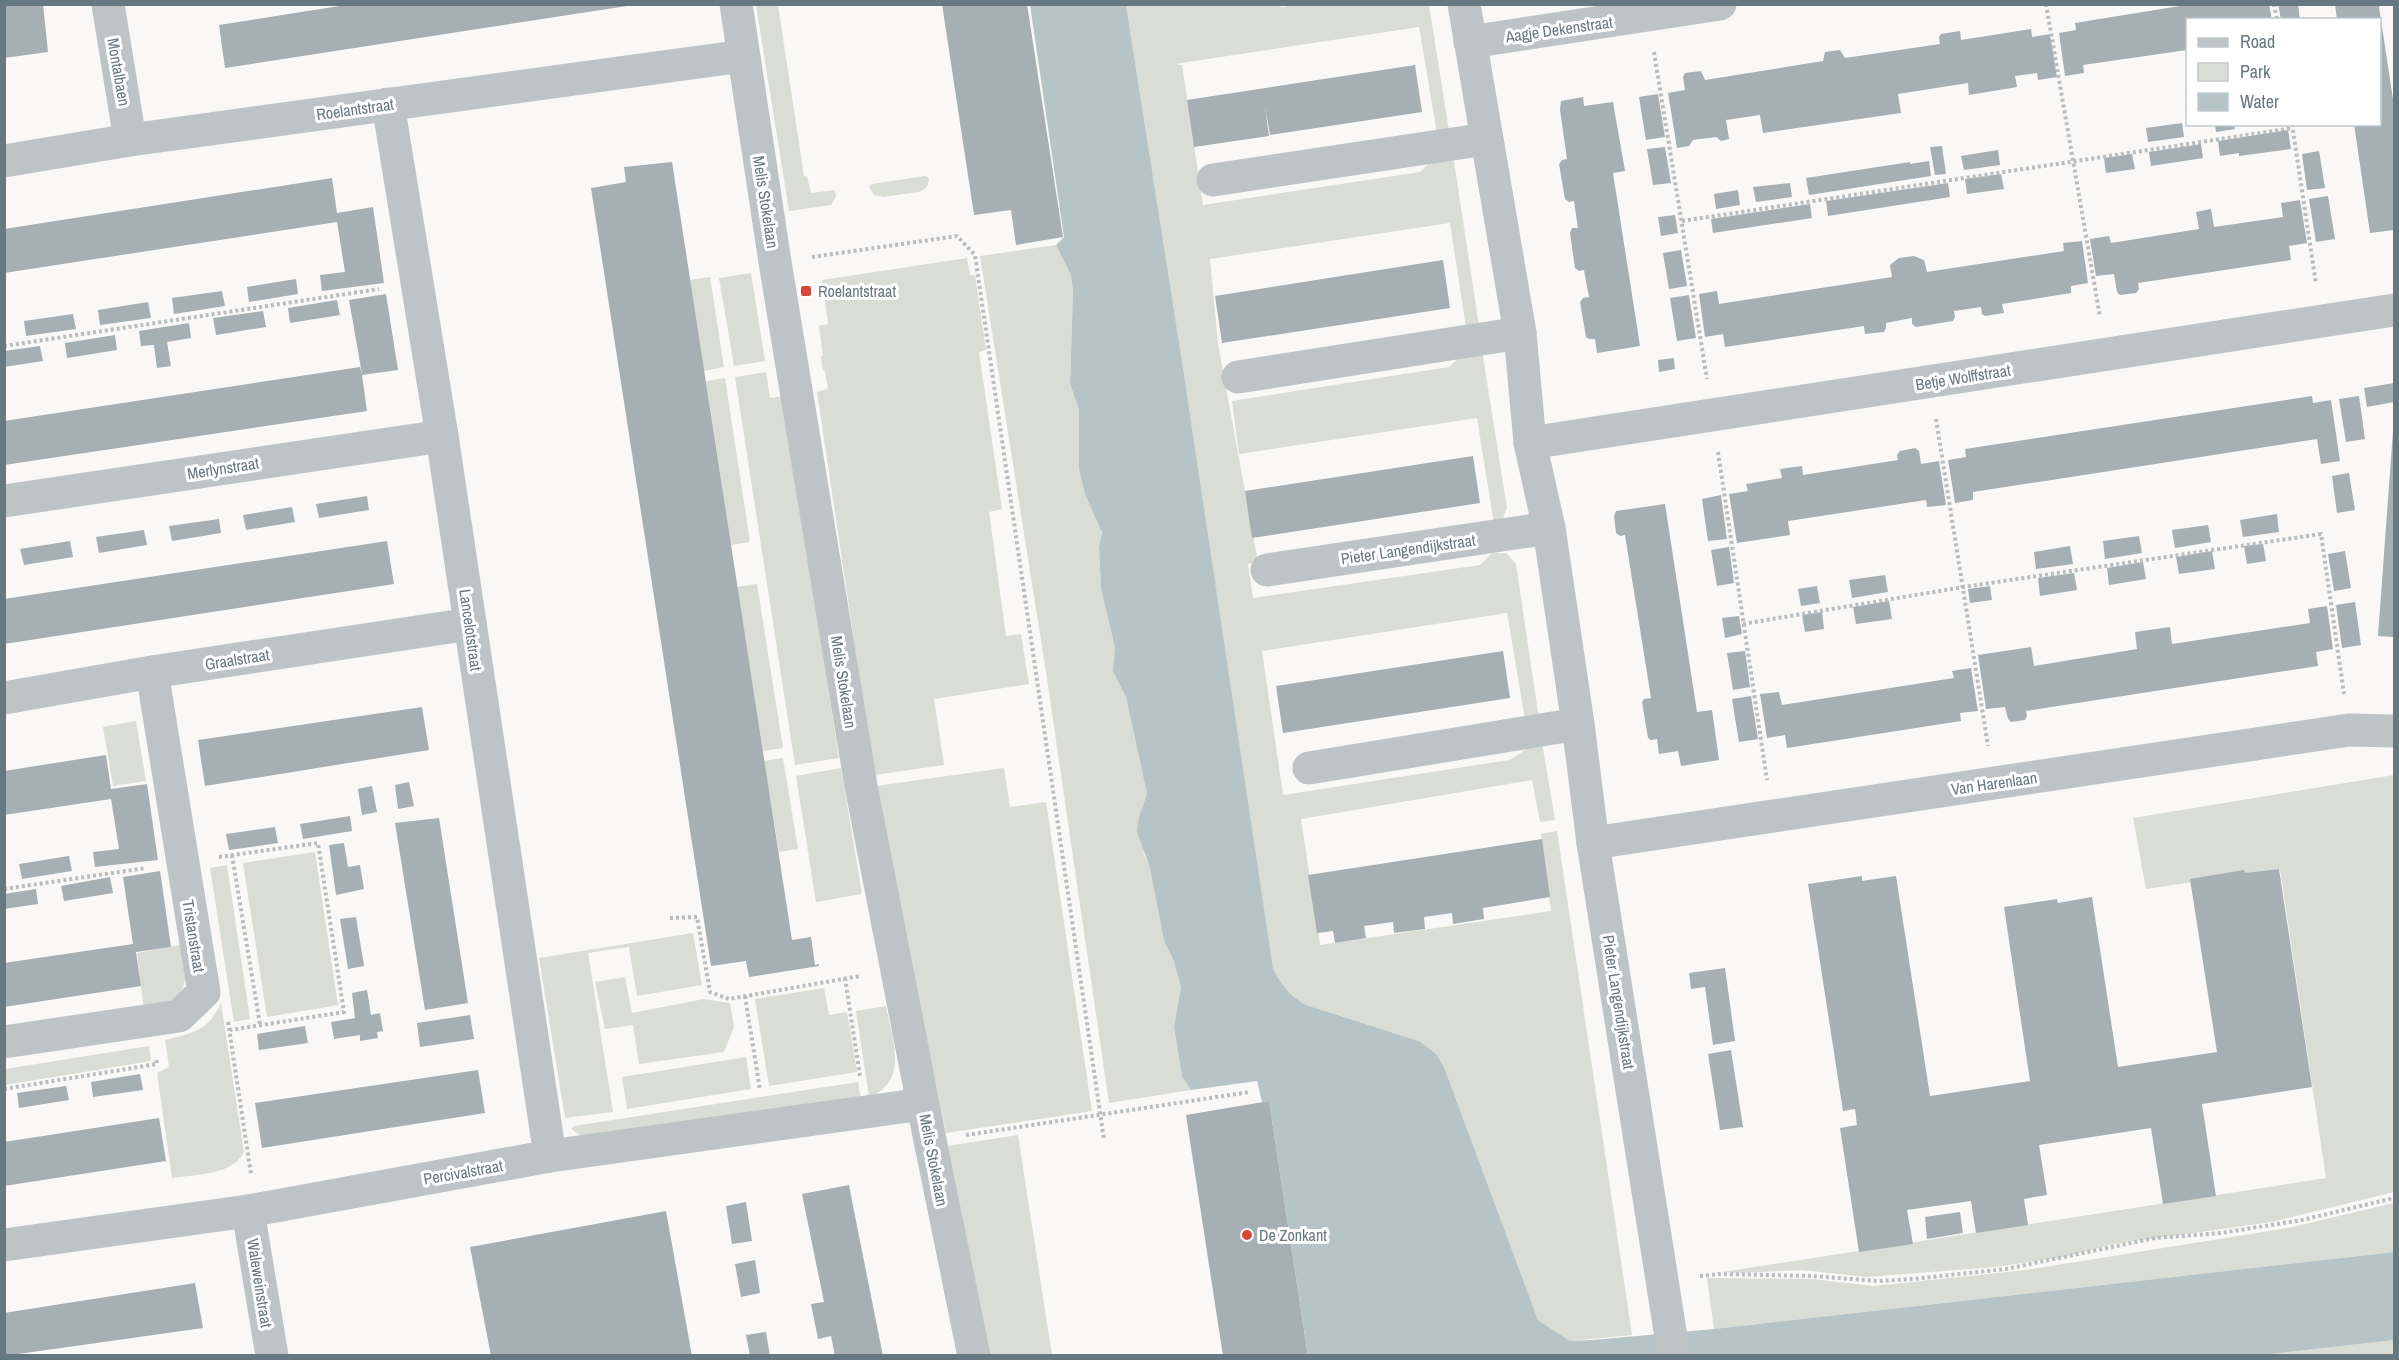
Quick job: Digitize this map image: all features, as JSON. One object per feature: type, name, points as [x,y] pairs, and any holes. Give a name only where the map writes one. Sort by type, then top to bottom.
[{"type":"street","name":"Montalbaen","points":[[108,4],[130,140]]},
{"type":"street","name":"Melis Stokelaan","points":[[736,4],[742,56],[861,786],[974,1356]]},
{"type":"street","name":"Pieter Langendijkstraat","points":[[1464,4],[1520,333],[1530,443],[1549,528],[1593,843],[1674,1356]]},
{"type":"street","name":"Aagje Dekenstraat","points":[[1470,42],[1720,4]]},
{"type":"street","name":"Roelantstraat","points":[[4,161],[130,140],[742,56]]},
{"type":"street","name":"Lancelotstraat","points":[[388,104],[442,436],[550,1156]]},
{"type":"street","points":[[1213,180],[1486,139]]},
{"type":"street","name":"Betje Wolffstraat","points":[[1530,443],[2394,310]]},
{"type":"street","points":[[1238,377],[1520,333]]},
{"type":"street","name":"Merlynstraat","points":[[4,501],[442,436]]},
{"type":"street","name":"Pieter Langendijkstraat","points":[[1267,570],[1549,528]]},
{"type":"street","name":"Graalstraat","points":[[4,698],[152,672],[470,624]]},
{"type":"street","name":"Tristanstraat","points":[[4,1042],[178,1016],[204,992],[152,672]]},
{"type":"street","points":[[1309,768],[1578,724]]},
{"type":"street","name":"Van Harenlaan","points":[[1593,843],[2349,730],[2394,731]]},
{"type":"street","name":"Percivalstraat","points":[[4,1245],[248,1211],[550,1156],[923,1104]]},
{"type":"street","name":"Waleweinstraat","points":[[248,1211],[272,1356]]},
{"type":"path","points":[[2046,4],[2106,355]]},
{"type":"path","points":[[1682,221],[2292,126],[2322,321]]},
{"type":"path","points":[[775,262],[957,236],[975,255],[1104,1140]]},
{"type":"path","points":[[4,346],[416,283]]},
{"type":"path","points":[[1930,382],[1993,783]]},
{"type":"path","points":[[1743,624],[1963,587],[2321,534],[2349,730]]},
{"type":"path","points":[[4,889],[318,843],[344,1012],[230,1030]]},
{"type":"path","points":[[232,855],[260,1025]]},
{"type":"path","points":[[670,918],[697,917],[710,992],[729,999],[897,969]]},
{"type":"path","points":[[845,978],[860,1076]]},
{"type":"path","points":[[204,992],[223,994],[252,1168],[248,1211]]},
{"type":"path","points":[[745,996],[760,1092]]},
{"type":"path","points":[[930,1140],[1250,1092]]},
{"type":"path","points":[[1663,1280],[1721,1274],[1812,1276],[1878,1281],[2006,1269],[2155,1238],[2221,1233],[2302,1220],[2394,1198]]},
{"type":"green space","points":[[1268,4],[1283,7],[1299,4],[1429,5],[1449,131],[1437,133],[1419,27],[1175,64],[1182,65],[1203,205],[1420,172],[1434,158],[1453,155],[1479,326],[1466,328],[1450,223],[1210,259],[1218,344],[1258,562],[1248,564],[1253,598],[1480,565],[1492,553],[1506,553],[1516,564],[1539,719],[1525,720],[1507,613],[1262,651],[1283,795],[1509,760],[1532,746],[1542,743],[1555,820],[1540,822],[1532,780],[1301,819],[1320,945],[1551,911],[1541,834],[1557,831],[1632,1335],[1570,1341],[1538,1320],[1444,1067],[1419,1041],[1306,1005],[1286,990],[1272,969],[1182,361],[1126,5]]},
{"type":"green space","points":[[756,5],[778,5],[804,176],[807,177],[811,193],[835,190],[836,197],[831,205],[789,211]]},
{"type":"green space","points":[[925,176],[929,178],[927,185],[925,189],[918,192],[883,197],[874,195],[869,187],[872,184]]},
{"type":"green space","points":[[1056,245],[1071,275],[1073,291],[1070,384],[1079,410],[1079,469],[1102,532],[1099,547],[1101,589],[1115,648],[1114,671],[1126,697],[1147,794],[1139,816],[1144,854],[1150,868],[1164,941],[1173,959],[1181,987],[1174,1027],[1182,1077],[1191,1090],[1109,1103],[1046,672],[980,256]]},
{"type":"green space","points":[[967,258],[970,275],[975,275],[986,350],[979,352],[1002,509],[989,512],[1006,636],[1021,634],[1029,684],[934,699],[944,765],[874,775],[817,392],[828,389],[825,371],[823,371],[819,326],[828,324],[822,280]]},
{"type":"green space","points":[[751,273],[765,361],[734,366],[719,278]]},
{"type":"green space","points":[[710,277],[724,367],[704,371],[690,280]]},
{"type":"green space","points":[[1482,350],[1507,508],[1503,518],[1494,524],[1477,418],[1239,454],[1232,401],[1449,367],[1464,353]]},
{"type":"green space","points":[[766,372],[770,398],[783,396],[839,758],[795,765],[735,377]]},
{"type":"green space","points":[[725,378],[750,542],[731,545],[706,381]]},
{"type":"green space","points":[[757,584],[783,748],[763,751],[737,587]]},
{"type":"green space","points":[[136,721],[146,781],[113,786],[103,727]]},
{"type":"green space","points":[[783,758],[798,849],[779,852],[764,761]]},
{"type":"green space","points":[[841,768],[862,894],[816,902],[796,776]]},
{"type":"green space","points":[[1004,768],[1010,807],[1046,802],[1092,1111],[946,1133],[876,786]]},
{"type":"green space","points":[[2394,775],[2394,1192],[2272,1222],[2114,1244],[2063,1257],[1996,1267],[1866,1277],[1802,1270],[1723,1272],[2326,1178],[2280,869],[2146,889],[2133,818]]},
{"type":"green space","points":[[315,852],[338,1005],[267,1017],[243,863]]},
{"type":"green space","points":[[227,865],[250,1019],[234,1022],[210,868]]},
{"type":"green space","points":[[693,933],[702,985],[637,996],[629,947],[588,953],[613,1112],[565,1118],[539,958]]},
{"type":"green space","points":[[180,945],[185,980],[180,993],[170,1002],[144,1011],[137,953]]},
{"type":"green space","points":[[625,977],[632,1013],[704,999],[730,1003],[734,1027],[724,1052],[639,1064],[633,1025],[605,1029],[595,982]]},
{"type":"green space","points":[[824,988],[829,1015],[847,1012],[857,1072],[769,1086],[755,999]]},
{"type":"green space","points":[[221,1003],[244,1152],[231,1166],[222,1170],[172,1178],[157,1073],[169,1067],[165,1040],[199,1029],[211,1020]]},
{"type":"green space","points":[[886,1006],[894,1045],[894,1070],[890,1081],[882,1090],[869,1097],[856,1011]]},
{"type":"green space","points":[[149,1046],[151,1061],[5,1085],[5,1069]]},
{"type":"green space","points":[[746,1057],[751,1089],[627,1109],[622,1077]]},
{"type":"green space","points":[[858,1082],[861,1100],[584,1138],[571,1129],[574,1126]]},
{"type":"green space","points":[[1018,1135],[1052,1355],[990,1355],[948,1146]]},
{"type":"green space","points":[[2394,1203],[2394,1252],[1714,1329],[1707,1278],[1812,1279],[1874,1286],[2026,1270],[2288,1228]]},
{"type":"green space","points":[[2394,1340],[2394,1355],[2253,1356]]},
{"type":"water","points":[[1030,5],[1126,5],[1273,969],[1286,990],[1306,1005],[1419,1041],[1436,1054],[1444,1067],[1538,1320],[1570,1341],[1593,1340],[1714,1329],[2394,1252],[2394,1340],[2253,1356],[1308,1355],[1269,1101],[1262,1102],[1257,1081],[1191,1090],[1182,1077],[1174,1027],[1181,987],[1173,959],[1164,941],[1150,868],[1137,832],[1139,816],[1147,794],[1126,697],[1113,671],[1115,648],[1101,589],[1099,547],[1102,532],[1085,494],[1079,469],[1079,410],[1070,384],[1073,291],[1071,275],[1056,245],[1064,237]]},
{"type":"building","points":[[4,4],[43,4],[48,52],[4,58]]},
{"type":"building","points":[[352,4],[627,4],[627,6],[225,68],[219,25]]},
{"type":"building","points":[[942,4],[1027,4],[1063,237],[1016,245],[1011,210],[974,215]]},
{"type":"building","points":[[2192,4],[2269,4],[2272,18],[2186,18],[2186,50],[2083,65],[2084,73],[2065,76],[2059,33],[2076,30],[2075,23]]},
{"type":"building","points":[[2278,4],[2298,4],[2300,18],[2281,18]]},
{"type":"building","points":[[2335,4],[2383,4],[2379,7],[2381,18],[2337,18]]},
{"type":"building","points":[[2381,20],[2394,106],[2394,230],[2370,233],[2354,126],[2381,126]]},
{"type":"building","points":[[2031,29],[2032,37],[2050,34],[2057,77],[2038,80],[2037,73],[2015,76],[2017,87],[1969,95],[1968,83],[1898,94],[1901,113],[1763,133],[1760,115],[1726,120],[1729,139],[1721,141],[1716,137],[1693,140],[1689,146],[1677,148],[1668,93],[1685,90],[1683,77],[1685,73],[1701,71],[1705,80],[1823,61],[1825,52],[1840,50],[1845,58],[1940,44],[1941,34],[1960,31],[1961,40]]},
{"type":"building","points":[[1415,65],[1422,112],[1270,135],[1265,106],[1269,136],[1194,147],[1187,100]]},
{"type":"building","points":[[1658,94],[1665,137],[1646,140],[1639,97]]},
{"type":"building","points":[[1583,97],[1584,106],[1613,102],[1625,171],[1613,173],[1640,346],[1597,353],[1595,339],[1586,337],[1580,302],[1583,298],[1589,297],[1584,270],[1579,271],[1575,268],[1570,233],[1572,228],[1578,228],[1574,201],[1569,202],[1565,199],[1559,164],[1562,160],[1567,159],[1560,110],[1561,101]]},
{"type":"building","points":[[2182,123],[2184,137],[2148,142],[2146,128]]},
{"type":"building","points":[[2215,126],[2234,126],[2235,129],[2216,132]]},
{"type":"building","points":[[2288,130],[2291,149],[2239,156],[2239,153],[2220,156],[2218,141]]},
{"type":"building","points":[[2201,144],[2203,158],[2151,166],[2149,152]]},
{"type":"building","points":[[1942,146],[1946,174],[1935,175],[1930,147]]},
{"type":"building","points":[[1665,147],[1671,183],[1653,185],[1647,149]]},
{"type":"building","points":[[1998,150],[2000,165],[1964,170],[1961,156]]},
{"type":"building","points":[[2319,151],[2325,188],[2307,190],[2302,154]]},
{"type":"building","points":[[2132,154],[2135,169],[2106,173],[2104,158]]},
{"type":"building","points":[[1929,161],[1931,176],[1809,195],[1806,178]]},
{"type":"building","points":[[672,162],[792,940],[811,937],[815,965],[819,964],[819,966],[749,977],[746,961],[711,966],[591,188],[626,182],[624,167]]},
{"type":"building","points":[[2001,174],[2004,189],[1967,194],[1965,179]]},
{"type":"building","points":[[332,178],[337,213],[373,207],[384,283],[322,291],[320,275],[345,272],[337,222],[4,273],[4,229]]},
{"type":"building","points":[[1790,183],[1792,197],[1756,202],[1753,187]]},
{"type":"building","points":[[1948,183],[1950,197],[1828,216],[1826,201]]},
{"type":"building","points":[[1738,190],[1740,205],[1716,209],[1714,194]]},
{"type":"building","points":[[2328,196],[2335,239],[2316,242],[2309,199]]},
{"type":"building","points":[[2300,200],[2307,243],[2289,246],[2291,260],[2138,283],[2139,289],[2136,293],[2120,295],[2117,292],[2114,274],[2096,276],[2090,239],[2109,236],[2111,243],[2199,229],[2196,212],[2211,209],[2214,227],[2283,217],[2281,203]]},
{"type":"building","points":[[1810,204],[1812,218],[1713,233],[1711,219]]},
{"type":"building","points":[[1675,215],[1678,233],[1661,236],[1658,217]]},
{"type":"building","points":[[2082,241],[2088,283],[2071,286],[2071,293],[2002,304],[2004,313],[1985,316],[1982,314],[1981,307],[1954,311],[1953,321],[1916,327],[1912,324],[1912,318],[1886,323],[1884,332],[1865,334],[1864,326],[1725,347],[1723,334],[1705,337],[1699,294],[1717,291],[1719,304],[1892,277],[1890,265],[1899,258],[1914,256],[1924,260],[1927,272],[2064,251],[2063,243]]},
{"type":"building","points":[[1681,250],[1687,286],[1669,289],[1663,253]]},
{"type":"building","points":[[1443,260],[1450,308],[1222,343],[1215,296]]},
{"type":"building","points":[[296,279],[298,294],[249,302],[247,287]]},
{"type":"building","points":[[222,291],[225,306],[174,314],[172,298]]},
{"type":"building","points":[[386,294],[398,370],[362,375],[367,411],[4,465],[4,421],[360,367],[362,374],[349,300]]},
{"type":"building","points":[[1689,295],[1696,338],[1677,341],[1670,298]]},
{"type":"building","points":[[337,300],[340,315],[290,323],[288,308]]},
{"type":"building","points":[[148,302],[151,318],[100,325],[98,310]]},
{"type":"building","points":[[263,311],[266,327],[216,335],[213,318]]},
{"type":"building","points":[[73,314],[76,329],[26,336],[24,321]]},
{"type":"building","points":[[189,323],[191,338],[167,342],[171,366],[157,368],[154,345],[141,346],[139,331]]},
{"type":"building","points":[[115,335],[117,350],[67,358],[65,343]]},
{"type":"building","points":[[40,346],[43,361],[4,367],[4,351]]},
{"type":"building","points":[[1674,358],[1675,369],[1659,372],[1658,360]]},
{"type":"building","points":[[2394,383],[2394,402],[2367,407],[2364,388]]},
{"type":"building","points":[[2312,396],[2313,403],[2331,400],[2340,461],[2321,464],[2317,439],[1973,492],[1973,500],[1955,503],[1948,460],[1966,457],[1965,449]]},
{"type":"building","points":[[2359,396],[2365,439],[2346,442],[2339,399]]},
{"type":"building","points":[[2394,431],[2394,637],[2378,636]]},
{"type":"building","points":[[1915,448],[1919,451],[1921,464],[1939,461],[1946,505],[1927,507],[1926,500],[1788,521],[1790,535],[1737,543],[1729,494],[1748,491],[1746,484],[1782,478],[1780,469],[1802,466],[1803,475],[1898,460],[1897,455],[1900,451]]},
{"type":"building","points":[[1473,456],[1480,503],[1252,538],[1245,491]]},
{"type":"building","points":[[2349,473],[2355,510],[2337,513],[2332,476]]},
{"type":"building","points":[[1721,495],[1727,539],[1708,541],[1702,499]]},
{"type":"building","points":[[367,496],[369,510],[319,518],[316,504]]},
{"type":"building","points":[[1665,504],[1697,712],[1712,710],[1719,760],[1681,766],[1678,751],[1659,754],[1657,739],[1648,738],[1642,702],[1644,699],[1651,698],[1625,535],[1620,536],[1616,533],[1614,516],[1616,511]]},
{"type":"building","points":[[292,507],[295,522],[246,530],[243,515]]},
{"type":"building","points":[[2277,514],[2279,532],[2243,537],[2240,520]]},
{"type":"building","points":[[219,519],[221,533],[172,541],[169,526]]},
{"type":"building","points":[[2208,525],[2211,542],[2175,548],[2172,530]]},
{"type":"building","points":[[144,530],[147,545],[99,553],[96,537]]},
{"type":"building","points":[[2139,536],[2142,553],[2105,559],[2103,541]]},
{"type":"building","points":[[70,541],[73,557],[24,565],[20,549]]},
{"type":"building","points":[[387,541],[394,584],[4,644],[4,599]]},
{"type":"building","points":[[2263,544],[2266,561],[2247,564],[2244,546]]},
{"type":"building","points":[[2070,546],[2073,564],[2036,569],[2034,552]]},
{"type":"building","points":[[1729,547],[1734,583],[1717,586],[1711,550]]},
{"type":"building","points":[[2212,551],[2215,569],[2179,574],[2176,557]]},
{"type":"building","points":[[2345,551],[2351,588],[2334,591],[2328,554]]},
{"type":"building","points":[[2143,562],[2146,579],[2109,585],[2107,568]]},
{"type":"building","points":[[2074,573],[2077,590],[2040,596],[2038,578]]},
{"type":"building","points":[[1885,575],[1888,592],[1852,598],[1849,580]]},
{"type":"building","points":[[1817,586],[1820,603],[1801,606],[1798,589]]},
{"type":"building","points":[[1990,586],[1992,600],[1970,603],[1968,589]]},
{"type":"building","points":[[1889,601],[1892,619],[1856,624],[1853,607]]},
{"type":"building","points":[[2355,602],[2361,645],[2342,648],[2336,605]]},
{"type":"building","points":[[2327,606],[2333,649],[2316,652],[2318,666],[2026,711],[2025,720],[2011,722],[2005,707],[1986,709],[1978,655],[2031,647],[2034,666],[2137,649],[2135,632],[2170,627],[2172,644],[2310,623],[2308,609]]},
{"type":"building","points":[[1822,612],[1824,629],[1805,632],[1802,615]]},
{"type":"building","points":[[1739,616],[1742,634],[1725,638],[1722,618]]},
{"type":"building","points":[[1503,651],[1510,698],[1283,733],[1276,686]]},
{"type":"building","points":[[1745,651],[1750,687],[1733,690],[1727,653]]},
{"type":"building","points":[[1971,668],[1978,711],[1960,713],[1961,721],[1787,748],[1785,735],[1767,738],[1760,694],[1779,692],[1782,705],[1954,678],[1952,671]]},
{"type":"building","points":[[1751,696],[1758,739],[1739,742],[1732,699]]},
{"type":"building","points":[[422,707],[429,750],[205,786],[198,740]]},
{"type":"building","points":[[106,755],[111,789],[147,784],[158,860],[95,867],[93,852],[119,849],[111,799],[4,815],[4,771]]},
{"type":"building","points":[[409,782],[414,806],[398,809],[395,785]]},
{"type":"building","points":[[372,786],[377,812],[362,815],[358,789]]},
{"type":"building","points":[[350,816],[352,831],[303,839],[300,824]]},
{"type":"building","points":[[439,818],[468,1003],[425,1010],[395,823]]},
{"type":"building","points":[[275,827],[278,843],[229,850],[226,834]]},
{"type":"building","points":[[1542,839],[1550,897],[1483,908],[1484,919],[1453,924],[1452,913],[1424,917],[1425,929],[1394,933],[1393,922],[1364,926],[1366,938],[1335,943],[1333,931],[1317,933],[1308,875]]},
{"type":"building","points":[[344,843],[348,867],[360,865],[364,889],[336,895],[329,845]]},
{"type":"building","points":[[69,856],[72,871],[22,879],[19,864]]},
{"type":"building","points":[[2279,869],[2312,1087],[2202,1104],[2216,1196],[2163,1204],[2151,1128],[2039,1145],[2047,1195],[2024,1199],[2028,1225],[1976,1233],[1971,1201],[1907,1210],[1913,1244],[1859,1252],[1840,1128],[1857,1125],[1855,1109],[1843,1111],[1808,884],[1862,876],[1862,881],[1896,876],[1930,1096],[2030,1081],[2004,907],[2057,899],[2058,903],[2092,897],[2118,1067],[2217,1052],[2190,879],[2244,870],[2245,873]]},
{"type":"building","points":[[160,871],[171,947],[136,952],[141,986],[4,1007],[4,963],[133,944],[123,877]]},
{"type":"building","points":[[110,877],[113,893],[64,901],[61,886]]},
{"type":"building","points":[[36,889],[38,904],[4,909],[4,894]]},
{"type":"building","points":[[356,917],[364,966],[348,969],[340,919]]},
{"type":"building","points":[[1725,968],[1735,1041],[1713,1045],[1705,987],[1691,989],[1689,973]]},
{"type":"building","points":[[367,990],[371,1015],[380,1013],[383,1031],[377,1032],[378,1038],[360,1041],[360,1035],[334,1039],[331,1022],[355,1018],[352,993]]},
{"type":"building","points":[[470,1015],[474,1039],[420,1047],[417,1023]]},
{"type":"building","points":[[305,1026],[308,1043],[259,1050],[257,1034]]},
{"type":"building","points":[[1731,1050],[1743,1127],[1720,1130],[1708,1054]]},
{"type":"building","points":[[478,1070],[485,1113],[262,1148],[255,1103]]},
{"type":"building","points":[[140,1074],[143,1090],[93,1097],[91,1082]]},
{"type":"building","points":[[66,1086],[69,1100],[19,1108],[17,1093]]},
{"type":"building","name":"De Zonkant","points":[[1269,1101],[1308,1356],[1223,1356],[1186,1115]]},
{"type":"building","points":[[159,1118],[166,1161],[4,1186],[4,1142]]},
{"type":"building","points":[[849,1185],[883,1356],[835,1356],[831,1336],[818,1339],[811,1304],[824,1302],[802,1194]]},
{"type":"building","points":[[746,1202],[752,1241],[732,1244],[726,1206]]},
{"type":"building","points":[[666,1211],[692,1356],[491,1356],[470,1247]]},
{"type":"building","points":[[1960,1212],[1963,1233],[1927,1239],[1925,1217]]},
{"type":"building","points":[[755,1260],[760,1293],[741,1297],[735,1264]]},
{"type":"building","points":[[195,1283],[203,1328],[4,1356],[4,1313]]},
{"type":"building","points":[[766,1332],[770,1356],[750,1356],[746,1335]]},
{"type":"place","name":"Roelantstraat","points":[[806,291]]},
{"type":"place","name":"De Zonkant","points":[[1247,1235]]}]
